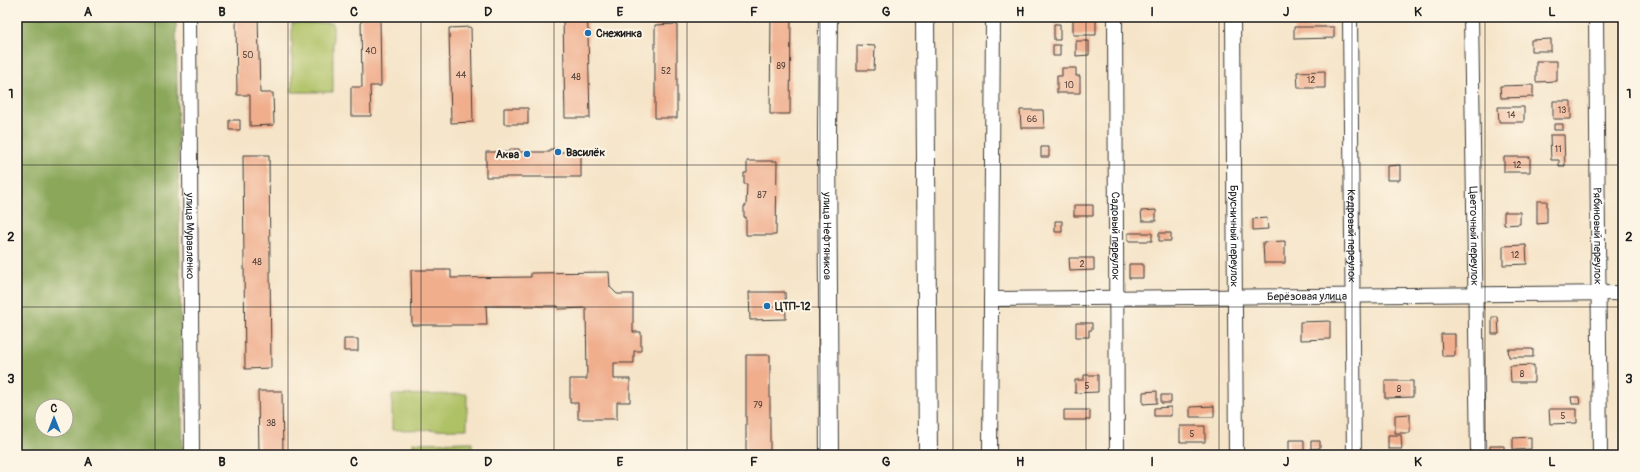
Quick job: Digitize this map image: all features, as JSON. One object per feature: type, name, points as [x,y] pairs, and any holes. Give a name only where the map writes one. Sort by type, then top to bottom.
[{"type":"main road","name":"улица Нефтяников","points":[[828,17],[827,133],[829,455]]},
{"type":"main road","points":[[925,17],[928,455]]},
{"type":"street","name":"улица Муравленко","points":[[189,17],[192,455]]},
{"type":"street","points":[[990,455],[993,17]]},
{"type":"street","name":"Садовый переулок","points":[[1115,17],[1117,455]]},
{"type":"street","name":"Брусничный переулок","points":[[1233,17],[1236,455]]},
{"type":"street","name":"Кедровый переулок","points":[[1350,17],[1354,455]]},
{"type":"street","name":"Цветочный переулок","points":[[1471,17],[1478,455]]},
{"type":"street","name":"Рябиновый переулок","points":[[1596,17],[1600,455]]},
{"type":"street","name":"Берёзовая улица","points":[[991,299],[1623,293]]},
{"type":"green space","points":[[17,17],[176,17],[183,455],[17,455]]},
{"type":"green space","points":[[292,23],[333,23],[333,92],[292,92]]},
{"type":"green space","points":[[467,394],[467,429],[392,430],[392,395]]},
{"type":"green space","points":[[472,442],[472,455],[413,455],[413,443]]},
{"type":"building","points":[[236,17],[258,17],[260,93],[273,93],[274,125],[250,126],[250,95],[237,95]]},
{"type":"building","points":[[361,17],[380,17],[381,86],[370,86],[371,116],[351,116],[351,87],[362,87]]},
{"type":"building","points":[[563,17],[587,17],[590,35],[588,35],[590,118],[565,118]]},
{"type":"building","points":[[771,17],[791,17],[790,114],[770,114]]},
{"type":"building","points":[[1073,19],[1096,19],[1096,35],[1073,35]]},
{"type":"building","points":[[677,24],[677,118],[655,118],[655,25]]},
{"type":"building","points":[[1054,24],[1060,24],[1060,40],[1054,40]]},
{"type":"building","points":[[471,27],[473,122],[451,123],[449,28]]},
{"type":"building","points":[[1294,27],[1334,27],[1334,38],[1294,39]]},
{"type":"building","points":[[1551,39],[1551,51],[1531,51],[1531,40]]},
{"type":"building","points":[[1076,41],[1089,41],[1089,55],[1076,56]]},
{"type":"building","points":[[857,45],[875,46],[874,70],[857,70]]},
{"type":"building","points":[[1053,45],[1060,45],[1060,56],[1053,56]]},
{"type":"building","points":[[1536,61],[1557,61],[1557,81],[1536,82]]},
{"type":"building","points":[[1062,68],[1076,68],[1076,76],[1080,76],[1080,93],[1057,93],[1057,76],[1062,76]]},
{"type":"building","points":[[1325,71],[1325,88],[1298,88],[1297,72]]},
{"type":"building","points":[[1533,85],[1533,97],[1501,98],[1500,86]]},
{"type":"building","points":[[1553,101],[1571,101],[1571,119],[1553,119]]},
{"type":"building","points":[[1498,107],[1524,107],[1524,122],[1499,122]]},
{"type":"building","points":[[504,108],[528,108],[528,124],[504,124]]},
{"type":"building","points":[[1020,110],[1043,110],[1044,128],[1021,128]]},
{"type":"building","points":[[229,120],[240,120],[240,130],[229,130]]},
{"type":"building","points":[[1554,124],[1563,124],[1563,130],[1554,130]]},
{"type":"building","points":[[1550,135],[1564,135],[1565,166],[1559,166],[1559,160],[1551,160]]},
{"type":"building","points":[[1041,147],[1049,147],[1049,157],[1041,157]]},
{"type":"building","points":[[510,149],[519,149],[519,152],[550,152],[550,149],[558,149],[558,152],[581,152],[581,177],[486,177],[486,152],[510,152]]},
{"type":"building","points":[[243,155],[269,155],[271,368],[245,369]]},
{"type":"building","points":[[1504,157],[1530,157],[1530,172],[1504,172]]},
{"type":"building","points":[[747,161],[777,161],[776,235],[746,235],[746,217],[744,217],[744,206],[746,206],[747,184],[744,184],[744,173],[747,173]]},
{"type":"building","points":[[1400,165],[1400,180],[1387,180],[1387,166]]},
{"type":"building","points":[[1537,201],[1547,201],[1547,223],[1537,224]]},
{"type":"building","points":[[1074,205],[1093,205],[1093,216],[1074,216]]},
{"type":"building","points":[[1156,210],[1156,221],[1142,221],[1141,211]]},
{"type":"building","points":[[1504,212],[1520,212],[1520,224],[1504,225]]},
{"type":"building","points":[[1267,218],[1268,229],[1253,230],[1253,219]]},
{"type":"building","points":[[1055,221],[1062,221],[1062,232],[1055,232]]},
{"type":"building","points":[[1128,233],[1152,233],[1152,241],[1128,241]]},
{"type":"building","points":[[1159,233],[1171,233],[1171,241],[1159,241]]},
{"type":"building","points":[[1285,241],[1285,263],[1264,263],[1263,242]]},
{"type":"building","points":[[1526,245],[1527,264],[1503,265],[1503,246]]},
{"type":"building","points":[[1069,258],[1094,258],[1094,270],[1070,271]]},
{"type":"building","points":[[1129,264],[1143,264],[1143,278],[1129,278]]},
{"type":"building","points":[[411,270],[451,270],[451,278],[531,277],[531,273],[609,272],[610,287],[617,294],[633,294],[633,332],[641,332],[641,351],[634,351],[634,363],[614,363],[614,379],[630,379],[630,402],[617,402],[617,419],[578,419],[578,403],[570,403],[570,379],[587,379],[586,308],[558,309],[558,306],[486,306],[487,325],[412,325]]},
{"type":"building","name":"ЦТП-12","points":[[749,292],[785,292],[786,319],[750,320]]},
{"type":"building","points":[[1492,317],[1498,317],[1499,334],[1492,334]]},
{"type":"building","points":[[1330,321],[1330,339],[1300,340],[1300,322]]},
{"type":"building","points":[[1076,323],[1092,323],[1092,330],[1089,330],[1089,337],[1076,337]]},
{"type":"building","points":[[1441,334],[1455,334],[1455,356],[1442,356]]},
{"type":"building","points":[[344,339],[358,339],[358,351],[344,351]]},
{"type":"building","points":[[1508,349],[1533,349],[1533,357],[1509,357]]},
{"type":"building","points":[[746,355],[770,355],[770,455],[746,455]]},
{"type":"building","points":[[1534,365],[1534,382],[1511,382],[1510,366]]},
{"type":"building","points":[[1084,375],[1098,375],[1098,392],[1075,393],[1075,380],[1084,380]]},
{"type":"building","points":[[1385,381],[1413,381],[1413,397],[1385,398]]},
{"type":"building","points":[[258,391],[282,391],[283,455],[259,455]]},
{"type":"building","points":[[1157,391],[1157,403],[1143,404],[1143,392]]},
{"type":"building","points":[[1161,395],[1171,395],[1171,403],[1161,403]]},
{"type":"building","points":[[1571,397],[1579,397],[1580,404],[1572,404]]},
{"type":"building","points":[[1214,406],[1214,417],[1190,417],[1190,407]]},
{"type":"building","points":[[1171,407],[1171,416],[1154,416],[1154,408]]},
{"type":"building","points":[[1549,409],[1577,409],[1577,423],[1550,424]]},
{"type":"building","points":[[1064,410],[1090,410],[1090,420],[1064,420]]},
{"type":"building","points":[[1410,414],[1410,433],[1395,433],[1395,415]]},
{"type":"building","points":[[1180,426],[1205,426],[1205,442],[1180,442]]},
{"type":"building","points":[[1388,435],[1401,435],[1402,449],[1388,449]]},
{"type":"building","points":[[1531,437],[1531,449],[1513,450],[1513,438]]},
{"type":"building","points":[[1289,440],[1304,440],[1304,451],[1289,452]]},
{"type":"building","points":[[1311,441],[1320,441],[1320,448],[1311,449]]},
{"type":"building","points":[[1490,446],[1504,446],[1504,454],[1490,454]]},
{"type":"place","name":"Снежинка","points":[[588,33]]},
{"type":"place","name":"Василёк","points":[[558,152]]},
{"type":"place","name":"Аква","points":[[527,154]]},
{"type":"place","name":"ЦТП-12","points":[[767,306]]}]
